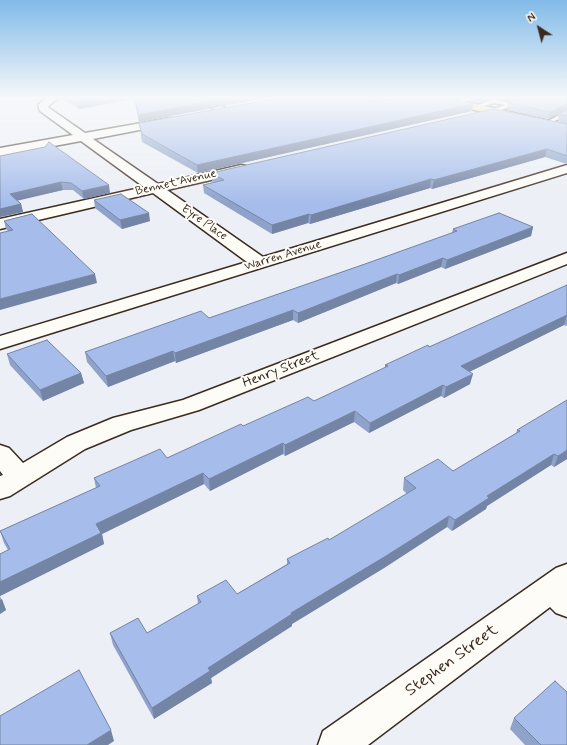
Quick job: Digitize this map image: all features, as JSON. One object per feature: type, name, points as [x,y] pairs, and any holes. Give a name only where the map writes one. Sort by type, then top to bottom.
[{"type":"street","name":"Eyre Place","points":[[77,133],[260,263]]},
{"type":"street","points":[[0,152],[106,133]]},
{"type":"street","name":"Bennet Avenue","points":[[0,224],[255,165]]},
{"type":"street","name":"Warren Avenue","points":[[0,343],[567,169]]},
{"type":"street","name":"Henry Street","points":[[10,483],[76,443],[122,424],[191,405],[567,258]]},
{"type":"street","points":[[0,454],[10,483]]},
{"type":"street","name":"Stephen Street","points":[[337,745],[562,589]]},
{"type":"building","points":[[142,133],[343,133],[197,165]]},
{"type":"building","points":[[388,133],[567,133],[567,156],[547,149],[434,180],[431,179],[311,215],[309,214],[272,225],[203,185],[224,180],[211,173]]},
{"type":"building","points":[[49,142],[109,185],[82,191],[71,183],[61,182],[10,194],[21,204],[0,209],[0,156],[45,147]]},
{"type":"building","points":[[121,194],[149,213],[120,220],[94,200]]},
{"type":"building","points":[[499,213],[533,227],[447,260],[443,258],[399,275],[397,274],[298,313],[293,310],[175,353],[173,351],[106,376],[85,352],[201,311],[209,318],[457,231],[453,229]]},
{"type":"building","points":[[32,214],[95,274],[0,299],[0,233],[13,230],[4,221]]},
{"type":"building","points":[[567,285],[567,315],[461,366],[473,374],[446,387],[443,385],[370,423],[355,411],[285,445],[283,443],[209,479],[203,473],[96,524],[101,533],[0,582],[0,554],[10,549],[0,531],[100,486],[94,478],[160,449],[167,458],[241,424],[243,426],[308,397],[314,401],[388,366],[385,365],[428,345],[429,347]]},
{"type":"building","points":[[47,340],[81,373],[40,390],[7,354]]},
{"type":"building","points":[[567,400],[567,450],[558,456],[554,454],[487,496],[489,498],[455,520],[449,516],[291,613],[292,614],[208,668],[210,671],[152,708],[110,633],[138,618],[147,633],[201,602],[197,596],[226,580],[237,594],[290,563],[287,559],[328,538],[329,540],[416,488],[404,478],[438,459],[453,471],[520,431],[517,430]]},
{"type":"building","points":[[79,670],[111,730],[87,745],[0,745],[0,716]]},
{"type":"building","points":[[555,681],[567,692],[567,745],[541,745],[514,718]]}]
